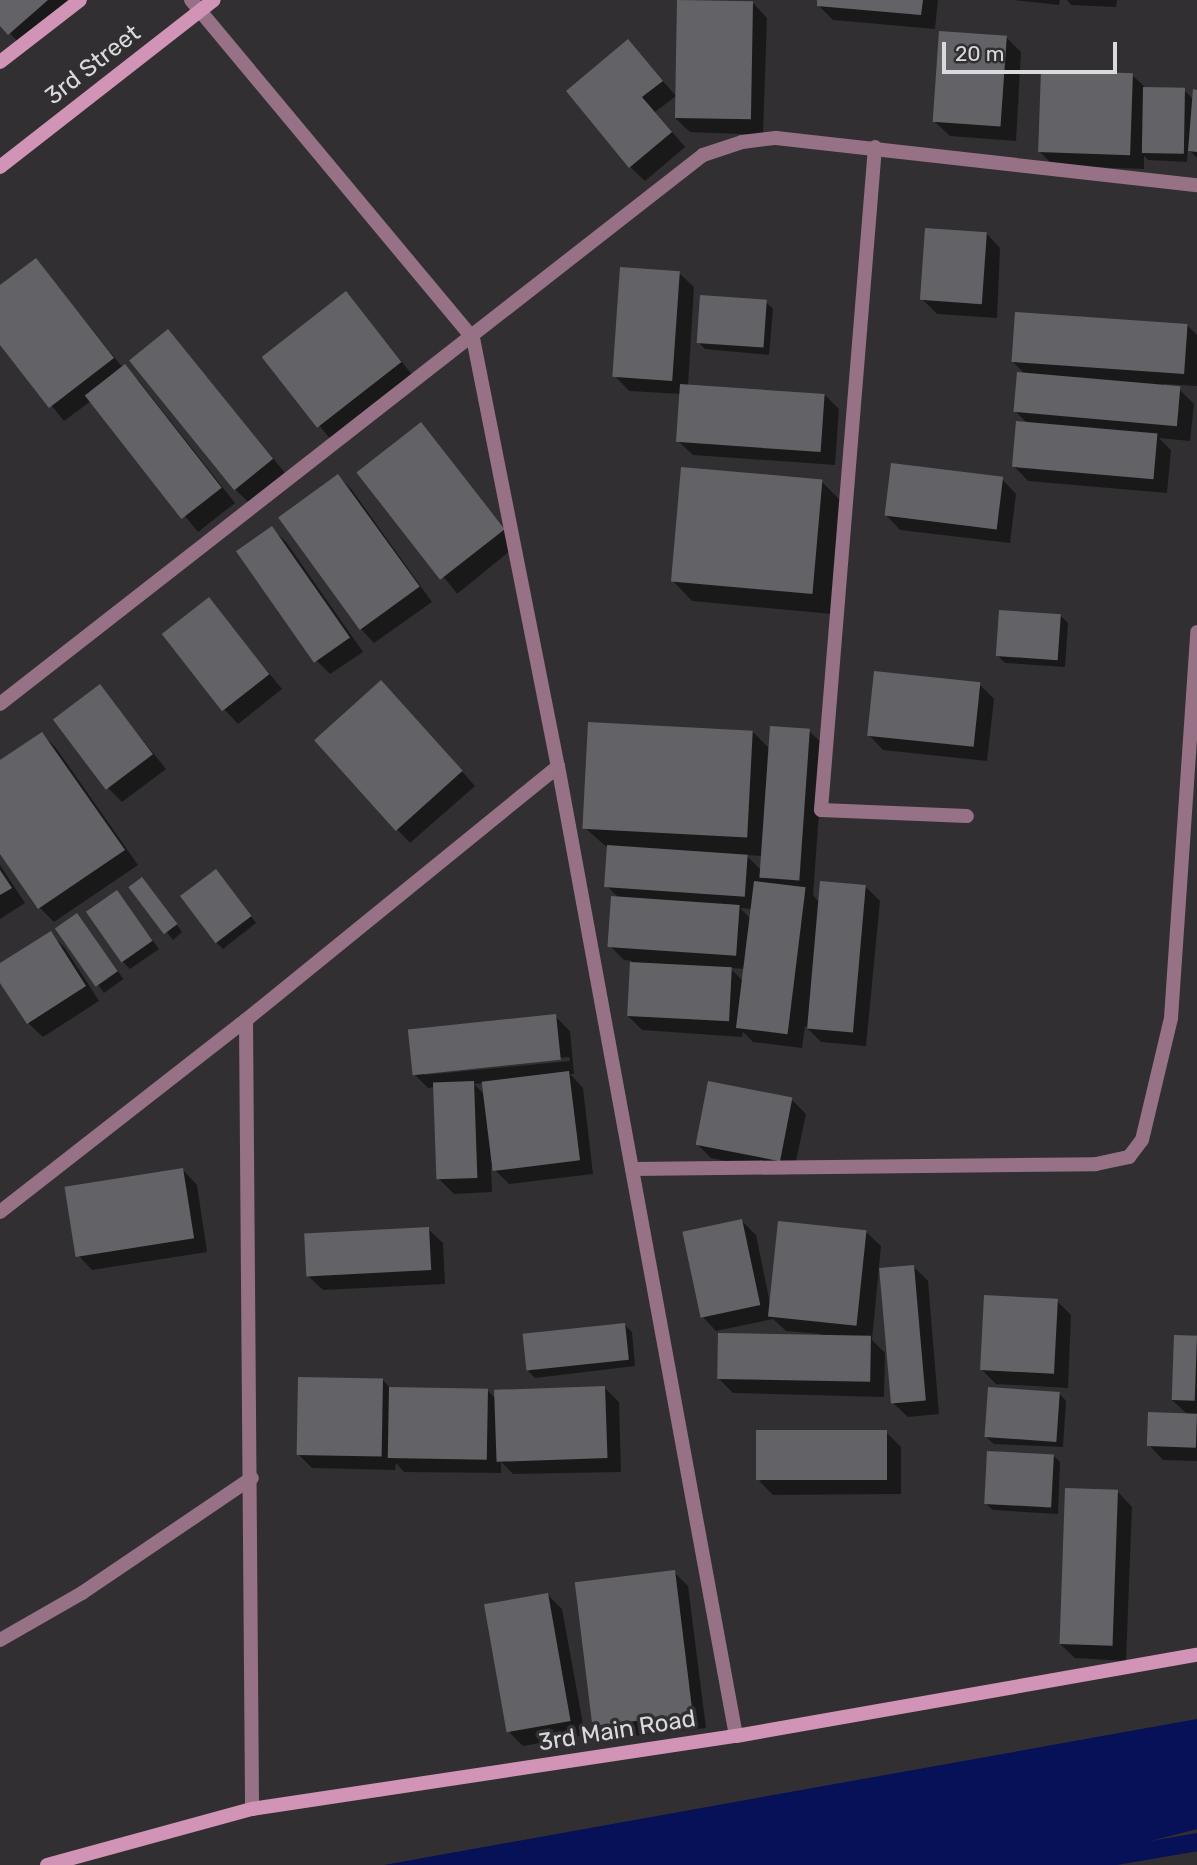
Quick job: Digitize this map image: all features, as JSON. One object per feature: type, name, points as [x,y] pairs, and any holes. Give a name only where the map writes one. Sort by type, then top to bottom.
[{"type":"street","points":[[0,62],[80,0]]},
{"type":"street","name":"3rd Street","points":[[0,166],[196,6],[214,0]]},
{"type":"street","points":[[196,6],[472,338],[558,766],[736,1736]]},
{"type":"street","points":[[0,704],[703,155],[742,142],[776,138],[1197,186]]},
{"type":"street","points":[[875,148],[821,810],[967,816]]},
{"type":"street","points":[[632,1169],[1096,1164],[1129,1157],[1142,1140],[1171,1018],[1197,632]]},
{"type":"street","points":[[0,1212],[246,1020],[558,766]]},
{"type":"street","points":[[246,1020],[252,1478],[252,1809]]},
{"type":"street","points":[[0,1640],[82,1593],[252,1478]]},
{"type":"street","name":"3rd Main Road","points":[[47,1865],[252,1809],[736,1736],[1197,1655]]},
{"type":"shaded area","points":[[1197,1719],[1197,1829],[1058,1865],[384,1865]]},
{"type":"building","points":[[0,0],[48,0],[8,35],[0,26]]},
{"type":"building","points":[[677,0],[753,1],[751,119],[675,118]]},
{"type":"building","points":[[817,0],[923,0],[921,15],[817,6]]},
{"type":"building","points":[[939,31],[1007,36],[1000,127],[933,122]]},
{"type":"building","points":[[628,39],[663,81],[642,97],[672,132],[629,168],[566,91]]},
{"type":"building","points":[[1041,70],[1133,73],[1130,155],[1038,152]]},
{"type":"building","points":[[1143,87],[1185,88],[1184,154],[1142,153]]},
{"type":"building","points":[[1193,89],[1197,90],[1197,152],[1188,151]]},
{"type":"building","points":[[925,228],[987,232],[982,304],[920,300]]},
{"type":"building","points":[[36,258],[114,358],[49,408],[0,345],[0,285]]},
{"type":"building","points":[[620,267],[680,271],[672,381],[612,377]]},
{"type":"building","points":[[346,291],[401,362],[317,428],[262,357]]},
{"type":"building","points":[[700,295],[767,300],[763,348],[697,343]]},
{"type":"building","points":[[1015,312],[1188,324],[1184,374],[1012,362]]},
{"type":"building","points":[[168,329],[273,459],[234,490],[129,360]]},
{"type":"building","points":[[125,364],[222,488],[181,519],[85,395]]},
{"type":"building","points":[[1017,372],[1180,386],[1177,426],[1014,412]]},
{"type":"building","points":[[680,384],[825,394],[821,452],[676,442]]},
{"type":"building","points":[[1016,421],[1157,433],[1153,479],[1012,467]]},
{"type":"building","points":[[421,422],[505,529],[440,580],[356,472]]},
{"type":"building","points":[[891,463],[1003,477],[997,529],[885,516]]},
{"type":"building","points":[[681,467],[822,479],[812,594],[671,582]]},
{"type":"building","points":[[338,474],[420,586],[360,630],[278,517]]},
{"type":"building","points":[[272,526],[350,637],[314,663],[236,551]]},
{"type":"building","points":[[209,597],[269,674],[222,711],[162,634]]},
{"type":"building","points":[[999,610],[1061,614],[1058,660],[996,656]]},
{"type":"building","points":[[874,671],[980,682],[974,747],[867,736]]},
{"type":"building","points":[[381,680],[463,771],[396,831],[314,740]]},
{"type":"building","points":[[100,684],[153,754],[106,790],[53,720]]},
{"type":"building","points":[[588,722],[753,731],[747,837],[582,829]]},
{"type":"building","points":[[770,726],[810,729],[799,880],[759,878]]},
{"type":"building","points":[[42,732],[125,850],[38,909],[0,854],[0,760]]},
{"type":"building","points":[[607,845],[748,855],[745,897],[604,887]]},
{"type":"building","points":[[216,869],[252,916],[216,943],[180,896]]},
{"type":"building","points":[[0,870],[12,888],[0,895]]},
{"type":"building","points":[[142,877],[178,924],[164,934],[128,887]]},
{"type":"building","points":[[754,881],[806,887],[788,1034],[736,1028]]},
{"type":"building","points":[[820,881],[866,885],[853,1032],[807,1028]]},
{"type":"building","points":[[117,890],[153,941],[121,963],[86,912]]},
{"type":"building","points":[[611,896],[740,905],[736,956],[607,947]]},
{"type":"building","points":[[77,913],[118,971],[96,987],[55,928]]},
{"type":"building","points":[[51,931],[86,986],[27,1024],[0,983],[0,963]]},
{"type":"building","points":[[630,962],[732,967],[729,1021],[627,1016]]},
{"type":"building","points":[[556,1014],[561,1060],[413,1075],[408,1030]]},
{"type":"building","points":[[569,1071],[580,1160],[493,1171],[482,1082]]},
{"type":"building","points":[[474,1081],[477,1178],[436,1179],[433,1082]]},
{"type":"building","points":[[708,1081],[792,1097],[780,1161],[696,1145]]},
{"type":"building","points":[[183,1168],[194,1238],[76,1257],[64,1187]]},
{"type":"building","points":[[742,1219],[760,1305],[701,1318],[682,1232]]},
{"type":"building","points":[[778,1221],[867,1230],[856,1326],[768,1316]]},
{"type":"building","points":[[429,1227],[431,1270],[306,1276],[304,1234]]},
{"type":"building","points":[[914,1265],[926,1400],[891,1404],[879,1268]]},
{"type":"building","points":[[984,1295],[1058,1299],[1054,1374],[980,1370]]},
{"type":"building","points":[[625,1323],[629,1360],[526,1371],[523,1334]]},
{"type":"building","points":[[718,1333],[871,1336],[870,1382],[717,1379]]},
{"type":"building","points":[[1174,1335],[1197,1336],[1195,1401],[1172,1400]]},
{"type":"building","points":[[298,1377],[383,1378],[382,1456],[297,1455]]},
{"type":"building","points":[[605,1386],[608,1458],[497,1462],[494,1390]]},
{"type":"building","points":[[389,1387],[488,1389],[487,1460],[388,1458]]},
{"type":"building","points":[[988,1387],[1060,1392],[1056,1442],[985,1437]]},
{"type":"building","points":[[1148,1412],[1197,1414],[1196,1448],[1147,1446]]},
{"type":"building","points":[[756,1430],[887,1430],[887,1480],[756,1480]]},
{"type":"building","points":[[987,1451],[1054,1455],[1051,1507],[984,1504]]},
{"type":"building","points":[[1065,1488],[1118,1490],[1113,1646],[1060,1644]]},
{"type":"building","points":[[675,1570],[693,1714],[592,1726],[575,1582]]},
{"type":"building","points":[[548,1593],[571,1721],[507,1732],[484,1604]]},
{"type":"waterway","points":[[1064,1865],[1197,1842]]}]
